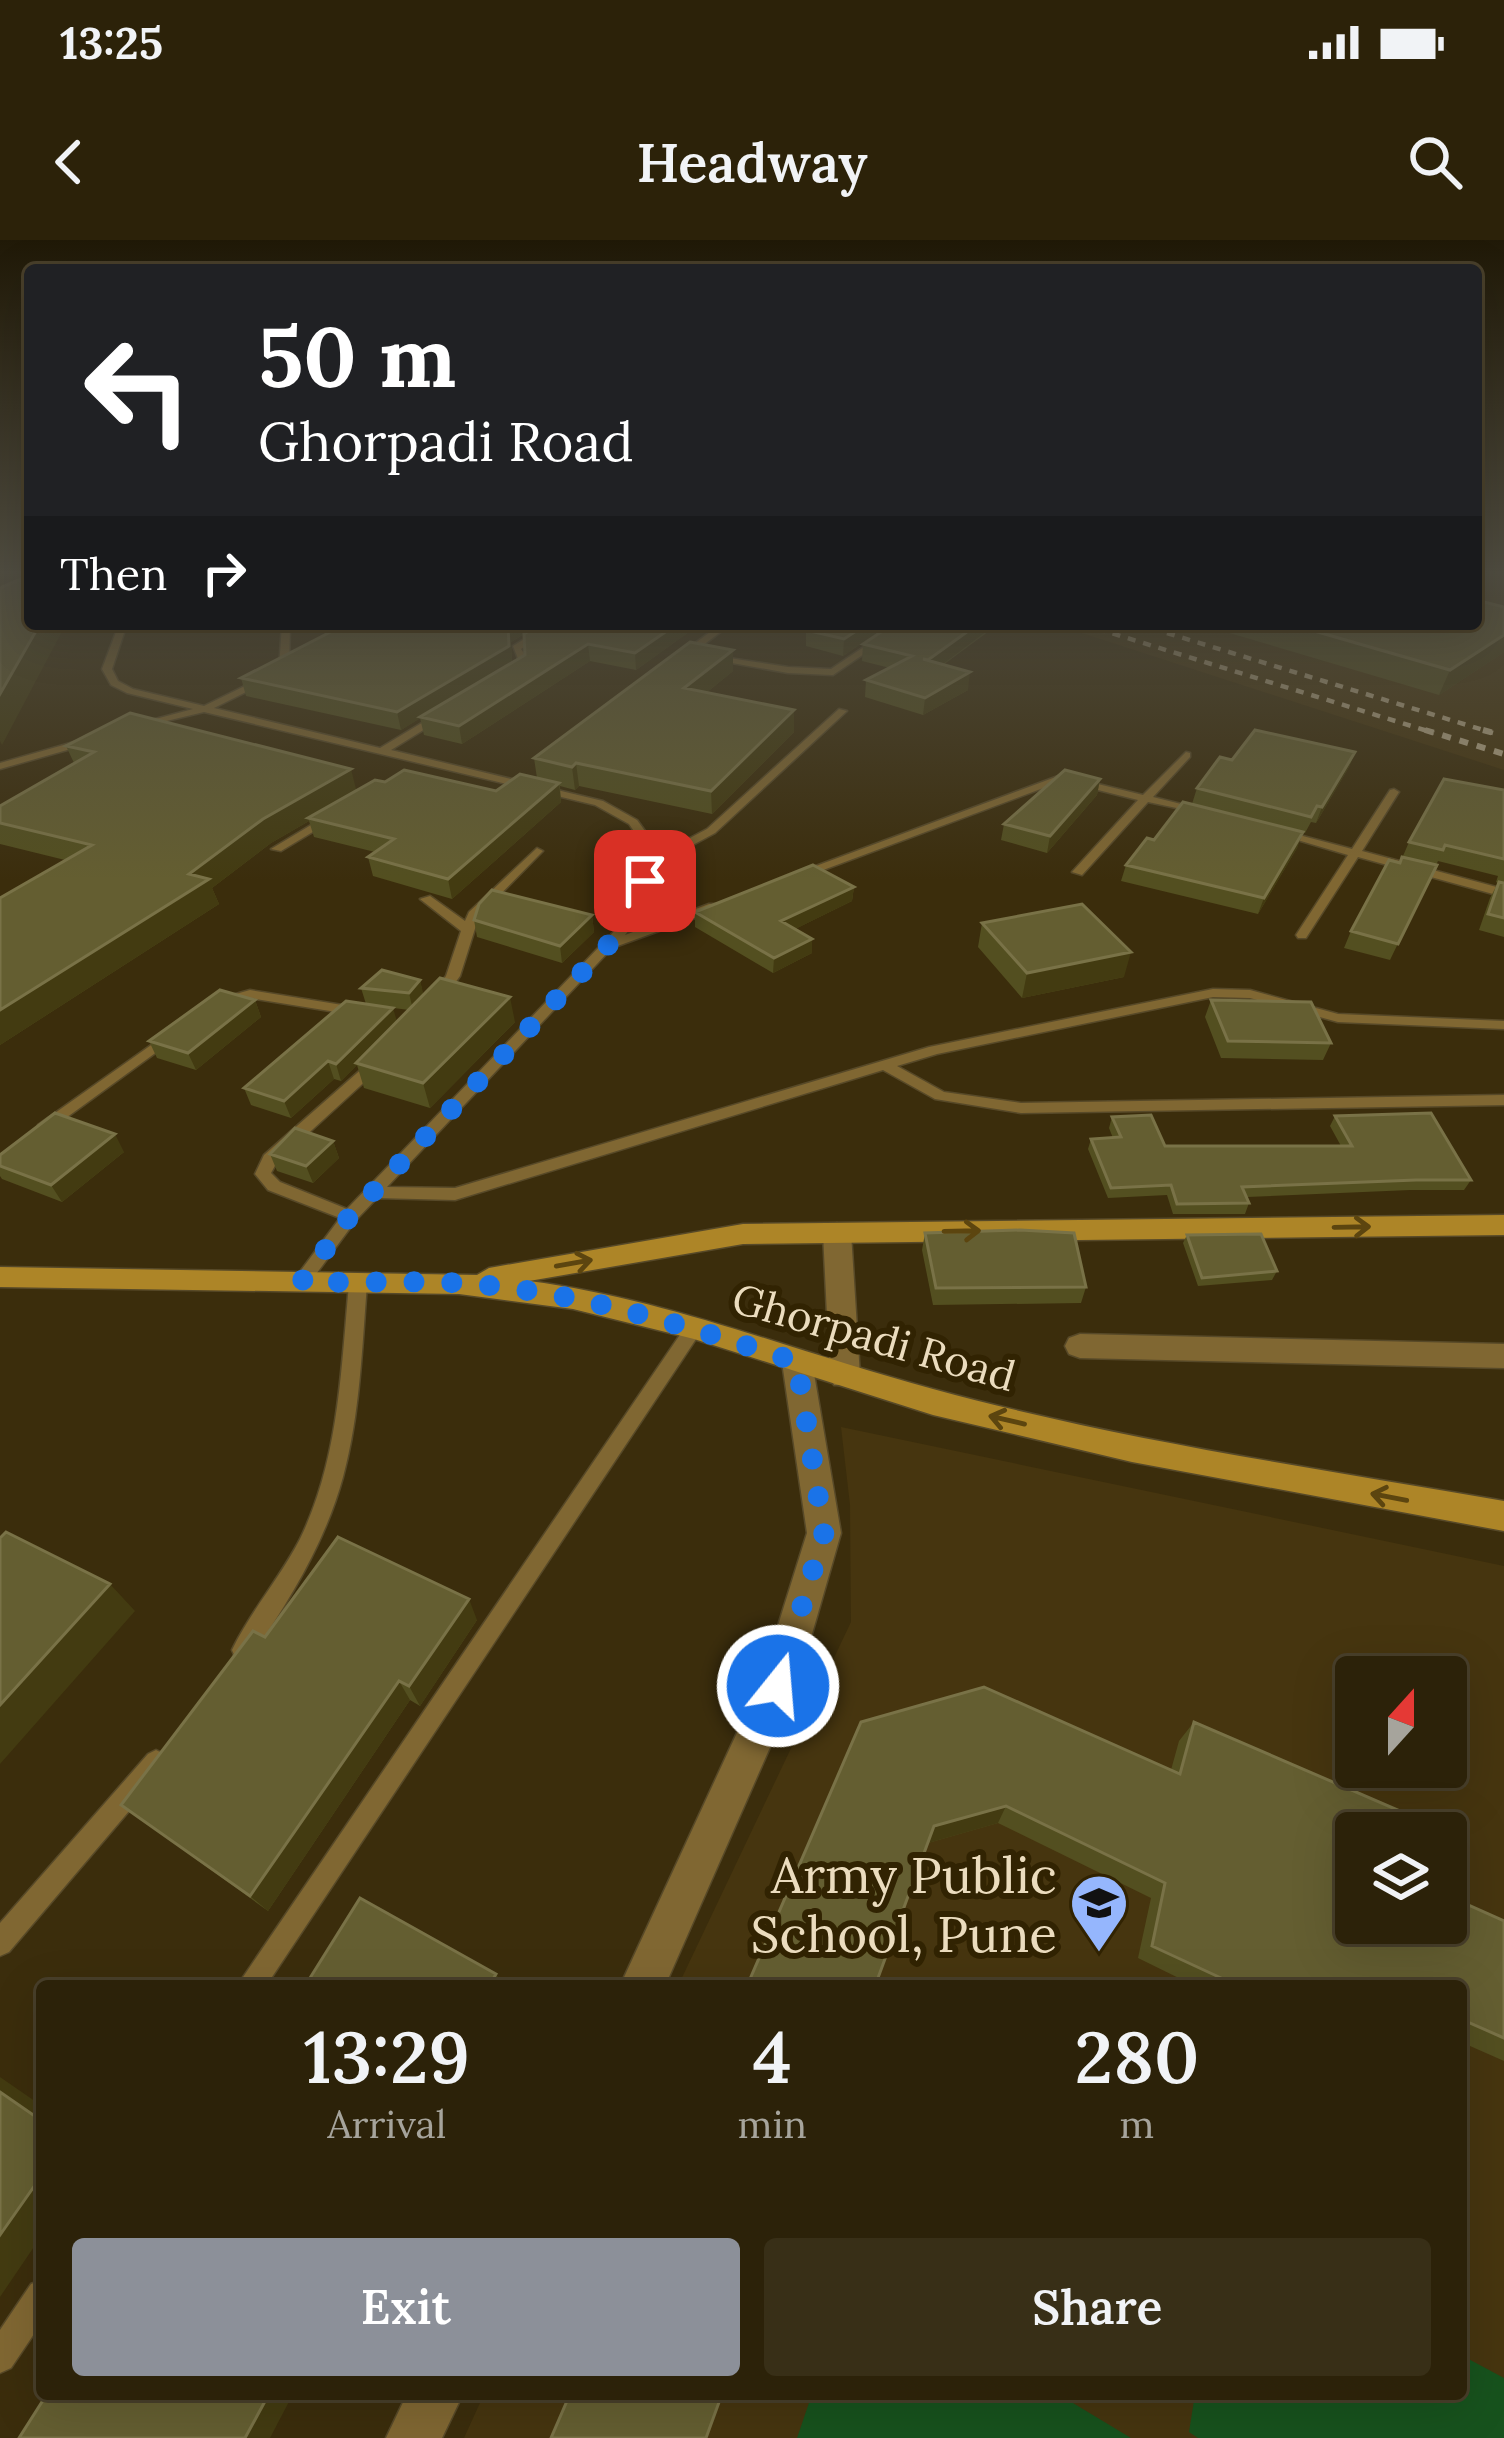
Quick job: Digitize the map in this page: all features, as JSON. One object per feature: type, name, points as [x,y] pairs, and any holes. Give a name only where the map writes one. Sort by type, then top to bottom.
[{"type":"main road","points":[[459,1283],[743,1234],[1504,1225]]},
{"type":"main road","name":"Ghorpadi Road","points":[[0,1277],[459,1283],[573,1298],[694,1328],[845,1376],[1132,1449],[1504,1516]]},
{"type":"street","points":[[837,1232],[845,1376]]},
{"type":"street","points":[[1080,1346],[1504,1356]]},
{"type":"street","points":[[644,1980],[778,1686],[824,1533],[797,1362]]},
{"type":"street","points":[[413,2438],[433,2400]]},
{"type":"lane","points":[[110,675],[114,683],[130,692],[515,782],[616,811],[633,822],[650,846],[650,864],[631,921],[350,1216],[302,1281]]},
{"type":"lane","points":[[115,734],[207,708],[273,675]]},
{"type":"lane","points":[[502,678],[508,675]]},
{"type":"lane","points":[[382,751],[462,702]]},
{"type":"lane","points":[[650,864],[712,831],[842,711]]},
{"type":"lane","points":[[0,766],[92,740]]},
{"type":"lane","points":[[1078,872],[1186,754]]},
{"type":"lane","points":[[408,772],[427,761]]},
{"type":"lane","points":[[515,782],[534,767]]},
{"type":"lane","points":[[784,880],[1045,780],[1074,778],[1216,816]]},
{"type":"lane","points":[[1302,934],[1394,792]]},
{"type":"lane","points":[[277,849],[352,805]]},
{"type":"lane","points":[[1262,828],[1504,893]]},
{"type":"lane","points":[[419,1019],[453,976],[467,928],[484,902],[537,851]]},
{"type":"lane","points":[[426,899],[467,928]]},
{"type":"lane","points":[[605,946],[718,905]]},
{"type":"lane","points":[[374,1192],[455,1194],[885,1065],[1091,1017],[1232,992],[1276,998],[1314,1016],[1504,1025]]},
{"type":"lane","points":[[204,1011],[223,998],[250,994],[374,1015]]},
{"type":"lane","points":[[37,1132],[185,1025]]},
{"type":"lane","points":[[350,1216],[274,1186],[262,1174],[271,1159],[393,1047]]},
{"type":"lane","points":[[885,1065],[940,1096],[1022,1108],[1504,1100]]},
{"type":"lane","points":[[227,1671],[265,1618],[311,1534],[333,1481],[345,1423],[358,1284]]},
{"type":"lane","points":[[254,1980],[694,1328]]},
{"type":"lane","points":[[0,1943],[174,1741]]},
{"type":"lane","points":[[0,2357],[36,2304]]},
{"type":"shaded area","points":[[1210,675],[1504,675],[1504,770]]},
{"type":"shaded area","name":"Army Public School, Pune","points":[[841,1427],[1504,1566],[1504,2438],[464,2438],[481,2400],[1467,2400],[1467,1980],[681,1980],[851,1622],[850,1505]]},
{"type":"green space","points":[[1467,2358],[1504,2378],[1504,2438],[1198,2438],[1189,2432],[1194,2400],[1467,2400]]},
{"type":"green space","points":[[810,2400],[1068,2400],[1131,2438],[797,2438]]},
{"type":"building","points":[[0,675],[11,675],[0,694]]},
{"type":"building","points":[[248,675],[461,675],[397,712],[241,678]]},
{"type":"building","points":[[492,675],[540,675],[459,726],[420,717]]},
{"type":"building","points":[[646,675],[701,675],[684,688],[794,710],[711,791],[534,758]]},
{"type":"building","points":[[876,675],[966,675],[925,698],[866,680]]},
{"type":"building","points":[[130,713],[351,769],[263,819],[189,874],[209,879],[0,1010],[0,898],[92,845],[0,823],[0,806],[94,752],[66,746]]},
{"type":"building","points":[[1255,730],[1355,752],[1311,817],[1197,788],[1220,757],[1232,760]]},
{"type":"building","points":[[404,770],[496,791],[520,774],[559,783],[448,879],[368,857],[394,839],[308,818],[375,780],[385,782]]},
{"type":"building","points":[[1065,770],[1100,779],[1050,836],[1004,824]]},
{"type":"building","points":[[1444,779],[1504,790],[1504,859],[1409,842]]},
{"type":"building","points":[[1183,802],[1303,832],[1264,898],[1126,865],[1147,838],[1154,840]]},
{"type":"building","points":[[1402,857],[1437,865],[1398,944],[1351,931],[1389,860],[1400,863]]},
{"type":"building","points":[[813,865],[854,887],[781,921],[812,939],[774,958],[695,912]]},
{"type":"building","points":[[1499,882],[1504,883],[1504,918],[1488,914]]},
{"type":"building","points":[[492,890],[592,915],[560,946],[474,920],[479,904]]},
{"type":"building","points":[[1082,904],[1131,952],[1027,973],[982,923]]},
{"type":"building","points":[[382,970],[420,980],[409,993],[361,988]]},
{"type":"building","points":[[440,978],[510,997],[423,1083],[356,1063]]},
{"type":"building","points":[[220,990],[255,1000],[188,1053],[149,1041]]},
{"type":"building","points":[[1211,1000],[1311,1002],[1331,1043],[1228,1041]]},
{"type":"building","points":[[346,1001],[393,1008],[336,1064],[328,1061],[284,1101],[244,1088]]},
{"type":"building","points":[[55,1113],[115,1134],[51,1185],[0,1166],[0,1155]]},
{"type":"building","points":[[1431,1113],[1471,1180],[1242,1187],[1249,1203],[1177,1204],[1171,1185],[1111,1188],[1091,1139],[1121,1137],[1112,1117],[1151,1115],[1165,1146],[1352,1146],[1335,1116]]},
{"type":"building","points":[[295,1128],[333,1141],[306,1166],[270,1154]]},
{"type":"building","points":[[925,1233],[1074,1233],[1086,1287],[936,1288]]},
{"type":"building","points":[[1261,1234],[1277,1271],[1202,1278],[1187,1235]]},
{"type":"building","points":[[6,1532],[110,1584],[0,1705],[0,1538]]},
{"type":"building","points":[[338,1537],[469,1599],[409,1686],[399,1681],[250,1896],[121,1805],[253,1631],[265,1637]]},
{"type":"building","points":[[984,1687],[1180,1774],[1194,1722],[1335,1783],[1335,1788],[1347,1788],[1402,1812],[1335,1812],[1335,1944],[1467,1944],[1467,1904],[1504,1921],[1504,2038],[1467,2022],[1467,1980],[1222,1980],[1152,1946],[1165,1883],[1006,1806],[934,1826],[877,1980],[750,1980],[861,1722]]},
{"type":"building","points":[[360,1898],[496,1974],[492,1980],[309,1980]]},
{"type":"building","points":[[0,2092],[36,2117],[36,2184],[0,2235]]},
{"type":"building","points":[[43,2400],[266,2400],[245,2438],[19,2438]]},
{"type":"building","points":[[567,2400],[720,2400],[706,2438],[551,2438]]},
{"type":"railway","points":[[1245,675],[1434,733]]},
{"type":"railway","points":[[1303,675],[1485,731]]},
{"type":"railway","points":[[1425,730],[1504,754]]},
{"type":"railway","points":[[1485,731],[1494,733]]},
{"type":"railway","points":[[1485,731],[1493,733]]},
{"type":"place","name":"Army Public School, Pune","points":[[1099,1954]]},
{"type":"route","points":[[645,881],[631,921],[350,1216],[302,1281],[459,1283],[573,1298],[694,1328],[797,1362],[824,1533],[778,1686]]}]
